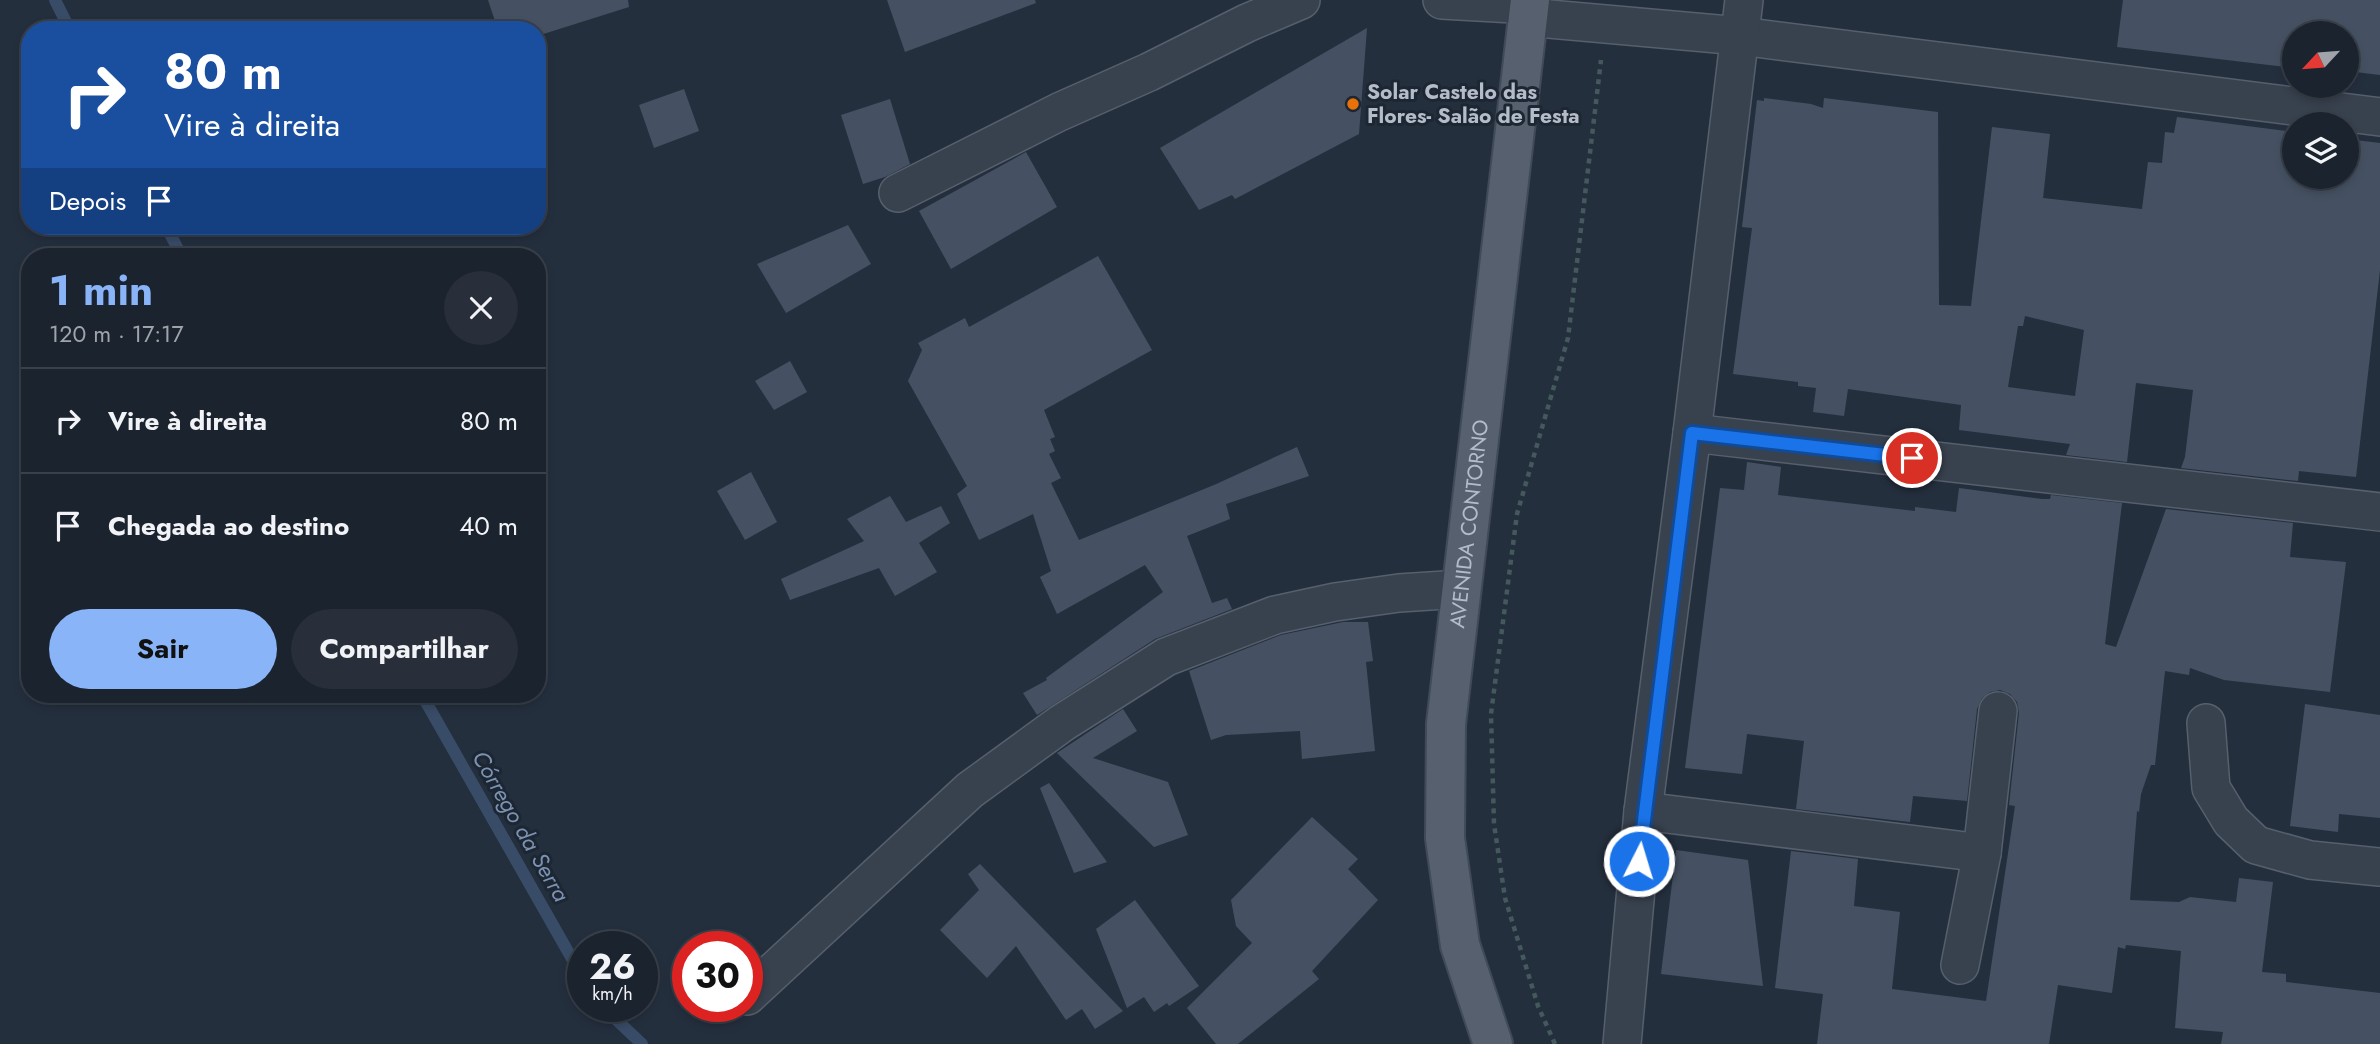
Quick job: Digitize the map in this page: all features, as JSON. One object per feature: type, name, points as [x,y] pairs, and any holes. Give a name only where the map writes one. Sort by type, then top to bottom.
[{"type":"main road","name":"AVENIDA CONTORNO","points":[[1493,1044],[1460,946],[1445,838],[1446,724],[1529,7]]},
{"type":"street","points":[[898,193],[1059,112],[1301,0]]},
{"type":"street","points":[[1442,0],[1529,7],[1606,24],[1740,36],[2380,117]]},
{"type":"street","points":[[1622,1044],[1643,811],[1744,0]]},
{"type":"street","points":[[1692,433],[2380,512]]},
{"type":"street","points":[[763,981],[971,790],[1062,723],[1166,657],[1275,615],[1335,602],[1399,593],[1461,589]]},
{"type":"street","points":[[1960,965],[1982,853],[1998,711]]},
{"type":"street","points":[[2206,723],[2211,788],[2231,821],[2256,845],[2311,860],[2380,867]]},
{"type":"street","points":[[1643,811],[1982,853]]},
{"type":"path","points":[[1555,1044],[1538,1006],[1505,898],[1494,824],[1491,714],[1517,514],[1568,338],[1606,24]]},
{"type":"building","points":[[488,0],[628,0],[629,7],[546,33],[546,21],[495,21]]},
{"type":"building","points":[[887,0],[1035,0],[1036,3],[905,52]]},
{"type":"building","points":[[2123,0],[2380,0],[2380,75],[2359,72],[2359,21],[2282,21],[2282,67],[2117,47]]},
{"type":"building","points":[[1367,28],[1359,134],[1235,199],[1232,195],[1199,210],[1160,148]]},
{"type":"building","points":[[684,89],[699,131],[654,148],[639,105]]},
{"type":"building","points":[[1764,98],[1823,108],[1824,98],[1938,112],[1939,305],[1971,306],[1992,127],[2050,134],[2043,198],[2142,209],[2148,162],[2162,163],[2165,132],[2174,133],[2177,117],[2282,130],[2282,189],[2359,189],[2359,140],[2380,143],[2380,270],[2356,477],[2299,471],[2298,481],[2181,468],[2185,457],[2193,390],[2136,383],[2127,462],[2066,455],[2070,444],[1959,430],[1961,405],[1848,389],[1844,416],[1813,412],[1816,388],[1798,386],[1798,382],[1733,374],[1752,228],[1742,227],[1757,100],[1764,101]],"holes":[[[2025,316],[2084,330],[2075,396],[2008,387],[2018,326],[2023,326]]]},
{"type":"building","points":[[890,99],[910,164],[885,177],[863,184],[841,115]]},
{"type":"building","points":[[1026,152],[1057,207],[951,269],[919,211]]},
{"type":"building","points":[[848,225],[871,264],[786,313],[757,264]]},
{"type":"building","points":[[1098,256],[1152,350],[1044,410],[1055,437],[1050,439],[1055,451],[1049,454],[1061,478],[1051,483],[1079,540],[1214,485],[1297,447],[1309,476],[1226,504],[1230,519],[1187,536],[1212,603],[1227,598],[1232,609],[1155,639],[1037,715],[1023,693],[1047,680],[1046,678],[1163,592],[1145,565],[1057,614],[1040,577],[1051,571],[1033,514],[979,540],[957,494],[967,486],[908,381],[922,350],[918,343],[965,318],[969,327]]},
{"type":"building","points":[[790,361],[807,392],[774,410],[755,381]]},
{"type":"building","points":[[1747,462],[1781,467],[1778,495],[1915,511],[1915,507],[1956,512],[1959,488],[2042,499],[2050,499],[2051,495],[2122,503],[2105,644],[2116,647],[2166,509],[2293,523],[2290,557],[2346,562],[2330,692],[2224,680],[2190,668],[2189,675],[2165,671],[2155,765],[2151,765],[2141,794],[2139,812],[2137,811],[2130,900],[2179,902],[2190,897],[2236,902],[2239,878],[2273,882],[2262,972],[2286,974],[2286,982],[2380,993],[2380,1044],[2221,1044],[2223,1032],[2175,1028],[2181,951],[2126,945],[2125,949],[2118,947],[2112,993],[2058,985],[2049,1044],[1817,1044],[1823,994],[1775,988],[1791,851],[1858,859],[1854,906],[1900,912],[1892,989],[1986,1001],[2015,806],[2009,805],[2019,713],[2017,702],[2010,694],[2000,690],[1990,692],[1982,698],[1977,709],[1967,801],[1913,796],[1910,822],[1796,809],[1804,741],[1747,734],[1742,774],[1685,768],[1720,488],[1744,490]]},
{"type":"building","points":[[751,472],[777,522],[745,540],[717,491]]},
{"type":"building","points":[[890,496],[906,522],[941,506],[950,523],[919,543],[937,572],[895,596],[879,568],[790,600],[781,579],[864,541],[847,519]]},
{"type":"building","points":[[1343,622],[1368,622],[1373,661],[1366,662],[1375,751],[1302,759],[1300,731],[1226,735],[1211,740],[1189,671],[1281,635]]},
{"type":"building","points":[[2305,704],[2380,715],[2380,818],[2339,814],[2338,832],[2290,826]]},
{"type":"building","points":[[1123,709],[1137,731],[1093,758],[1168,782],[1188,835],[1154,847],[1057,753]]},
{"type":"building","points":[[1049,783],[1107,862],[1074,873],[1040,788]]},
{"type":"building","points":[[1312,817],[1358,859],[1348,869],[1378,900],[1312,971],[1319,979],[1238,1044],[1216,1044],[1187,1008],[1252,943],[1236,926],[1231,900]]},
{"type":"building","points":[[1676,850],[1748,860],[1763,986],[1661,974]]},
{"type":"building","points":[[980,864],[1123,1011],[1095,1029],[1082,1009],[1066,1020],[1016,946],[987,978],[940,930],[979,890],[968,874]]},
{"type":"building","points":[[1135,900],[1199,986],[1169,1006],[1167,1003],[1154,1012],[1144,997],[1127,1008],[1096,929]]},
{"type":"waterway","name":"Córrego da Serra","points":[[55,0],[66,21]]},
{"type":"waterway","name":"Córrego da Serra","points":[[171,235],[177,248]]},
{"type":"waterway","name":"Córrego da Serra","points":[[427,703],[567,950]]},
{"type":"waterway","name":"Córrego da Serra","points":[[619,1022],[642,1044]]},
{"type":"place","name":"Solar Castelo das Flores- Salão de Festa","points":[[1353,104]]},
{"type":"route","points":[[1639,861],[1643,811],[1692,433],[1912,458]]}]
